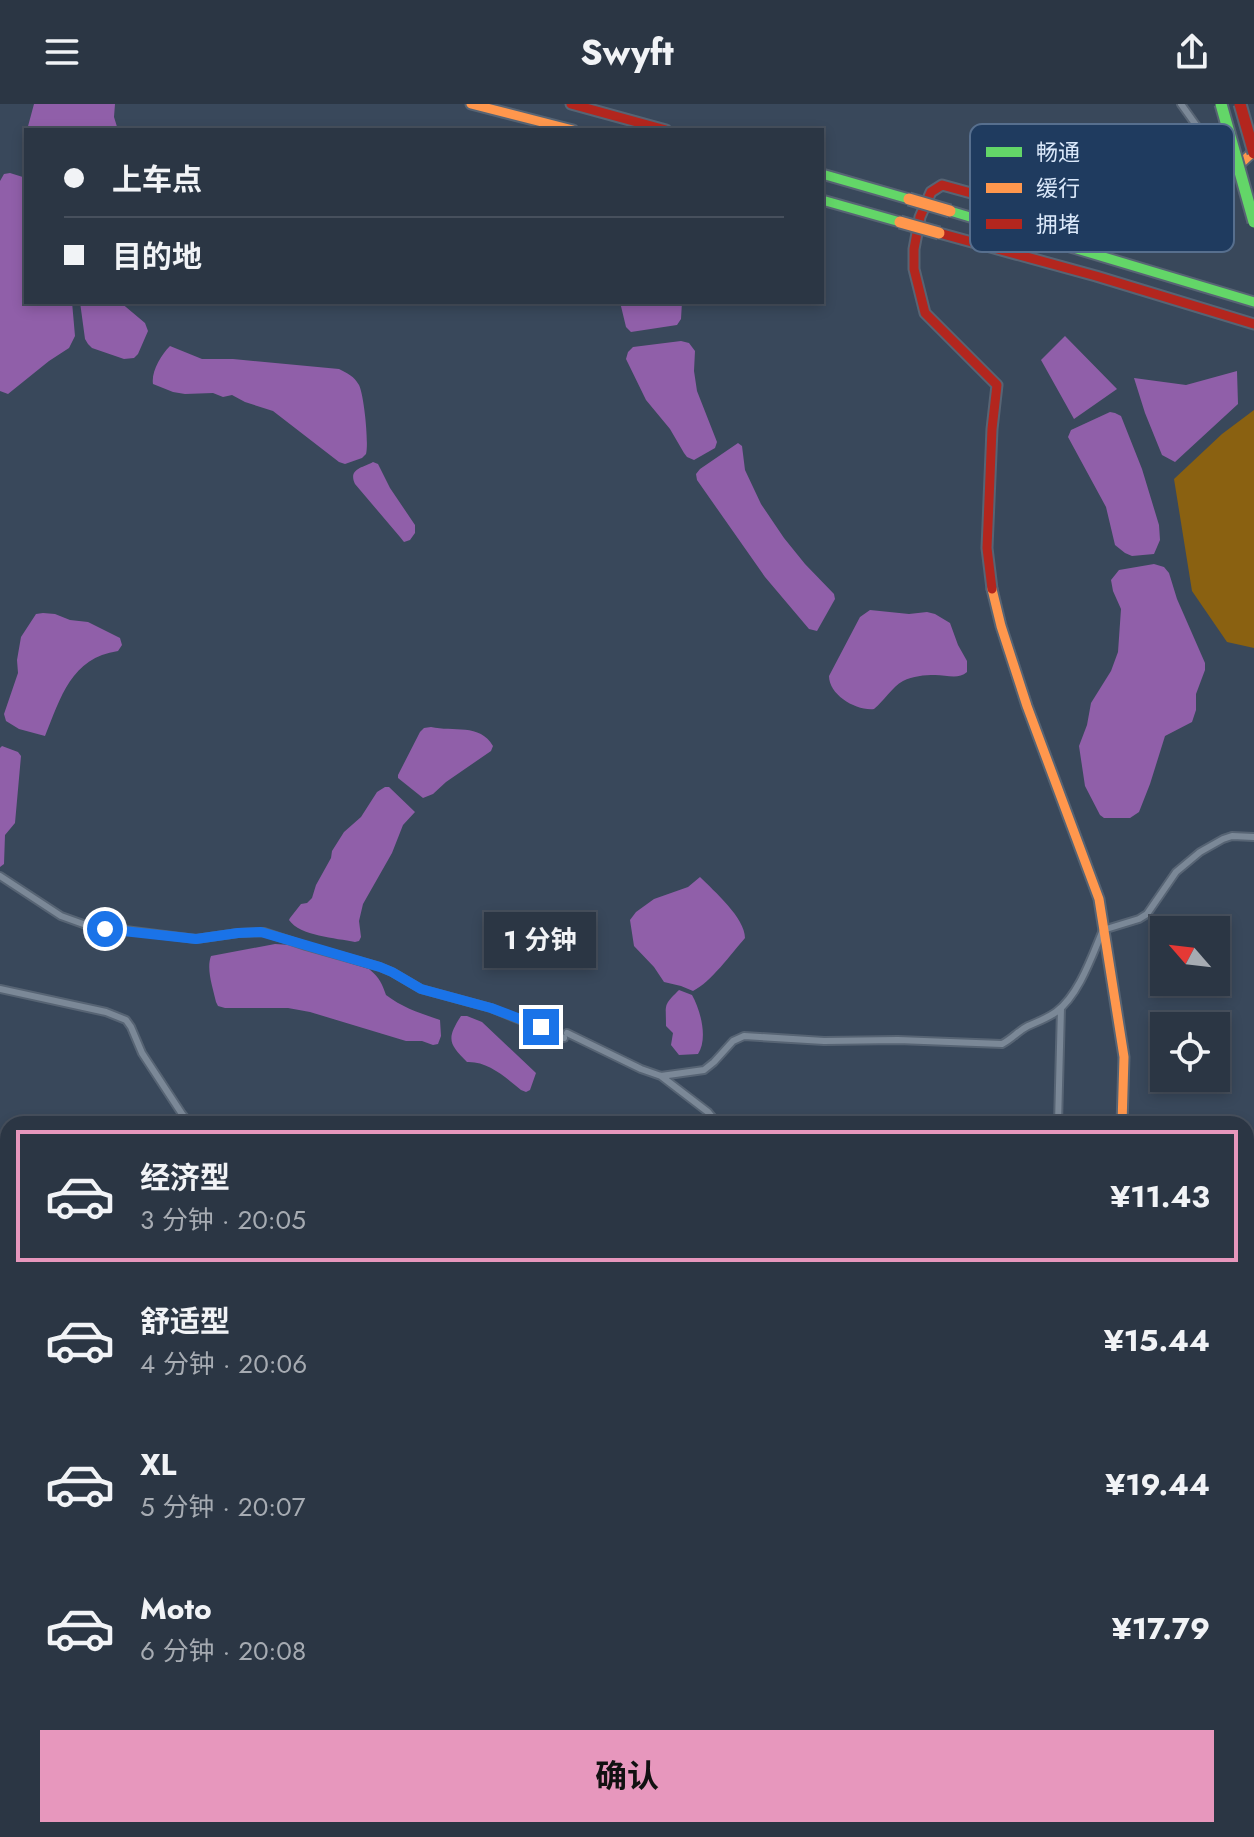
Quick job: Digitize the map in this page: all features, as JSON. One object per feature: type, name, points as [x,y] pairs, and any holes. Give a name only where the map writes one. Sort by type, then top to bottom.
[{"type":"main road","points":[[471,104],[565,128]]},
{"type":"main road","points":[[571,104],[659,128]]},
{"type":"main road","points":[[1221,104],[1227,124]]},
{"type":"main road","points":[[1234,171],[1254,152],[1240,104]]},
{"type":"main road","points":[[1234,150],[1254,222]]},
{"type":"main road","points":[[824,175],[970,217]]},
{"type":"main road","points":[[970,192],[942,185],[931,192],[920,217],[914,269],[925,313],[997,385],[987,548],[991,584],[1027,706],[1098,895],[1124,1057],[1122,1116]]},
{"type":"main road","points":[[824,201],[970,241]]},
{"type":"main road","points":[[1008,252],[1254,324]]},
{"type":"main road","points":[[1088,252],[1254,302]]},
{"type":"main road","points":[[1096,276],[1102,256]]},
{"type":"street","points":[[1181,104],[1195,124]]},
{"type":"street","points":[[661,1076],[704,1070],[733,1041],[744,1036],[824,1041],[1002,1044],[1061,1007],[1077,987],[1103,930],[1147,914],[1169,879],[1200,852],[1232,836],[1254,837]]},
{"type":"street","points":[[0,876],[61,916],[86,925],[196,939],[264,932],[380,967],[421,989],[491,1008],[661,1076],[711,1116]]},
{"type":"street","points":[[0,989],[106,1012],[126,1020],[142,1053],[184,1116]]},
{"type":"street","points":[[1058,1116],[1061,1007]]},
{"type":"shaded area","points":[[34,104],[115,104],[117,128],[28,128]]},
{"type":"shaded area","points":[[4,174],[24,177],[24,304],[72,304],[75,336],[69,348],[8,394],[0,391],[0,181]]},
{"type":"shaded area","points":[[80,304],[122,304],[145,323],[148,331],[134,358],[124,359],[92,348],[85,339]]},
{"type":"shaded area","points":[[620,304],[682,304],[681,319],[677,325],[631,332],[626,327]]},
{"type":"shaded area","points":[[1065,336],[1117,389],[1074,419],[1041,360]]},
{"type":"shaded area","points":[[681,341],[689,343],[695,351],[697,391],[717,442],[715,448],[694,460],[687,457],[670,429],[646,400],[626,359],[633,347]]},
{"type":"shaded area","points":[[170,346],[202,359],[233,359],[345,372],[355,379],[361,390],[366,454],[345,464],[273,411],[232,395],[185,394],[153,384],[157,364]]},
{"type":"shaded area","points":[[1237,371],[1238,404],[1175,462],[1162,455],[1134,378],[1186,385]]},
{"type":"shaded area","points":[[1254,410],[1254,648],[1227,642],[1192,591],[1174,479],[1222,434]]},
{"type":"shaded area","points":[[1110,412],[1121,416],[1142,469],[1159,525],[1160,540],[1154,554],[1132,556],[1115,545],[1106,507],[1068,437],[1071,430]]},
{"type":"shaded area","points":[[738,443],[742,446],[745,470],[761,504],[805,564],[834,594],[835,599],[817,631],[809,629],[765,577],[697,480],[696,474],[700,469]]},
{"type":"shaded area","points":[[373,462],[378,464],[415,525],[415,533],[410,540],[404,542],[355,484],[355,472]]},
{"type":"shaded area","points":[[1154,564],[1164,567],[1169,573],[1205,663],[1205,670],[1196,694],[1192,722],[1165,736],[1139,812],[1130,818],[1104,818],[1085,786],[1079,746],[1091,703],[1111,671],[1118,652],[1121,609],[1111,580],[1119,570]]},
{"type":"shaded area","points":[[870,610],[909,614],[927,612],[950,623],[967,661],[967,672],[956,676],[927,675],[907,679],[874,709],[859,707],[845,700],[830,683],[829,676],[860,617]]},
{"type":"shaded area","points":[[36,614],[88,622],[120,638],[122,645],[118,651],[102,655],[78,671],[63,694],[45,736],[19,729],[6,721],[4,714],[18,673],[21,637]]},
{"type":"shaded area","points":[[431,727],[473,731],[488,739],[493,746],[491,751],[423,798],[398,775],[420,732]]},
{"type":"shaded area","points":[[2,746],[21,756],[15,823],[5,835],[4,864],[0,867],[0,748]]},
{"type":"shaded area","points":[[389,787],[415,812],[403,825],[392,853],[363,904],[359,941],[319,936],[301,930],[290,918],[301,904],[312,898],[332,851],[344,832],[361,817],[377,792]]},
{"type":"shaded area","points":[[700,877],[740,922],[745,938],[714,974],[693,991],[664,982],[634,946],[630,920],[654,899],[688,887]]},
{"type":"shaded area","points":[[275,944],[291,945],[369,969],[380,981],[386,995],[405,1007],[440,1020],[438,1044],[406,1041],[288,1008],[218,1006],[210,973],[211,956]]},
{"type":"shaded area","points":[[679,990],[692,995],[698,1009],[703,1041],[698,1054],[679,1055],[671,1045],[673,1033],[666,1026],[666,1009]]},
{"type":"shaded area","points":[[461,1016],[482,1022],[536,1073],[530,1090],[521,1090],[496,1071],[482,1064],[467,1062],[461,1056],[453,1046],[452,1036]]},
{"type":"traffic: fast","points":[[1221,104],[1227,124]]},
{"type":"traffic: fast","points":[[1234,150],[1254,222]]},
{"type":"traffic: fast","points":[[824,175],[909,199]]},
{"type":"traffic: fast","points":[[824,201],[900,222]]},
{"type":"traffic: fast","points":[[950,211],[970,217]]},
{"type":"traffic: fast","points":[[1087,252],[1254,302]]},
{"type":"traffic: slow","points":[[471,104],[565,128]]},
{"type":"traffic: slow","points":[[1234,170],[1254,151]]},
{"type":"traffic: slow","points":[[909,199],[950,211]]},
{"type":"traffic: slow","points":[[900,222],[939,233]]},
{"type":"traffic: slow","points":[[992,589],[1027,706],[1099,899],[1124,1057],[1122,1116]]},
{"type":"traffic: jam","points":[[571,104],[659,128]]},
{"type":"traffic: jam","points":[[1240,104],[1254,153]]},
{"type":"traffic: jam","points":[[970,193],[942,185],[931,192],[920,217],[914,269],[925,313],[997,385],[987,548],[992,589]]},
{"type":"traffic: jam","points":[[939,233],[970,241]]},
{"type":"traffic: jam","points":[[1008,252],[1254,324]]},
{"type":"route","points":[[105,929],[196,939],[264,932],[380,967],[421,989],[491,1008],[541,1027]]}]
